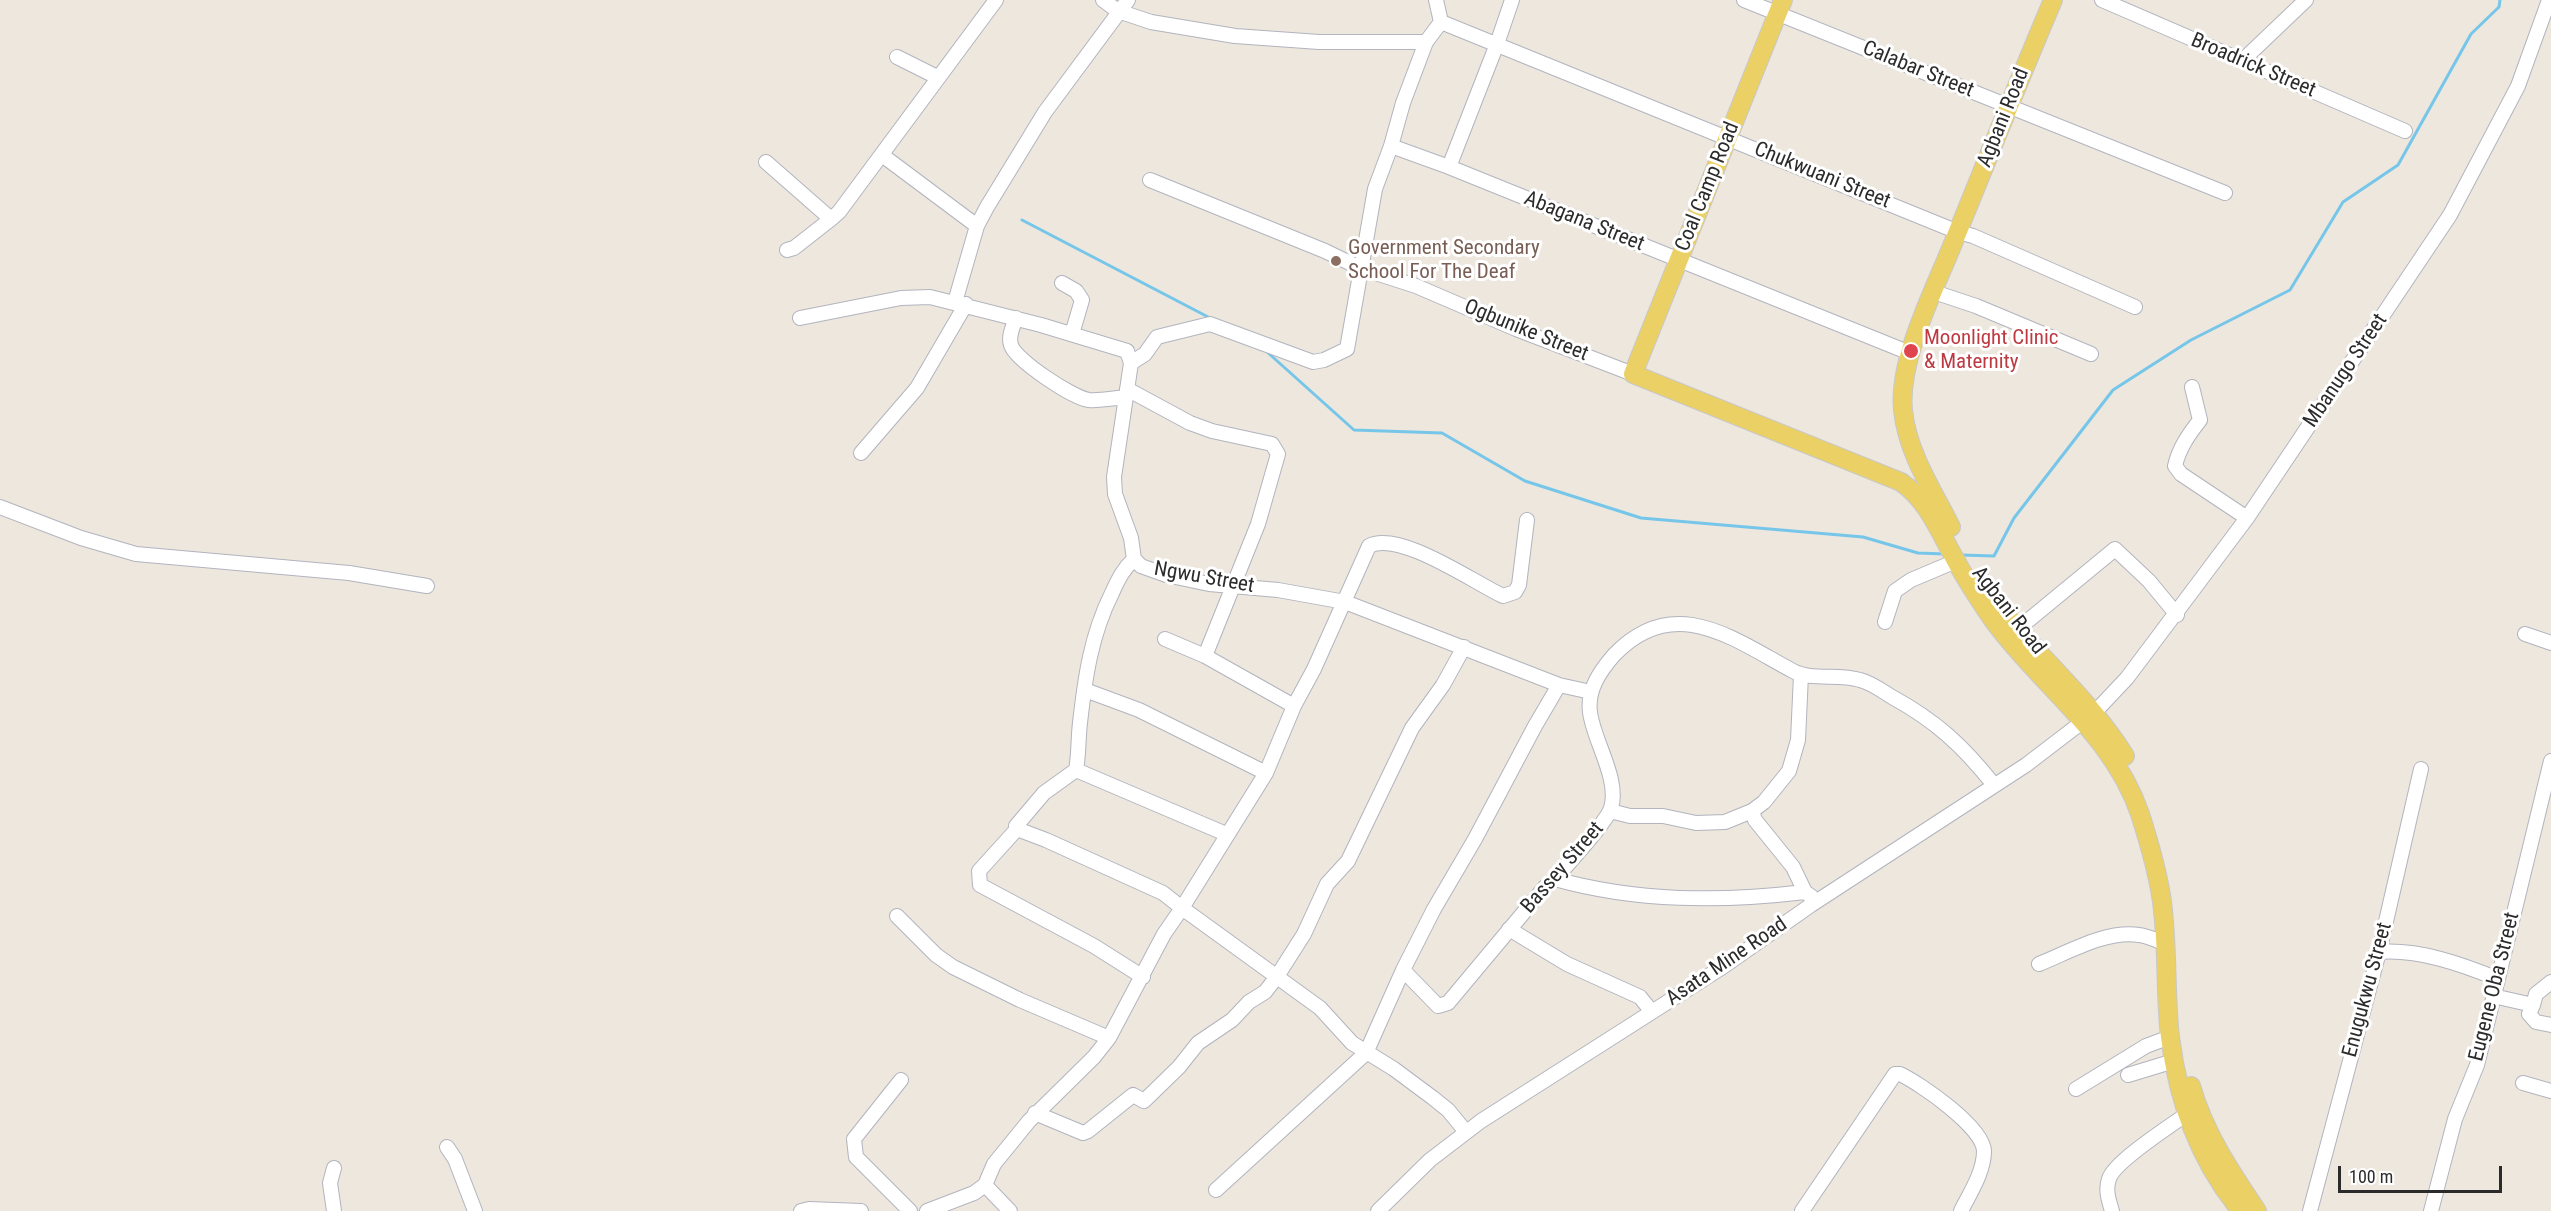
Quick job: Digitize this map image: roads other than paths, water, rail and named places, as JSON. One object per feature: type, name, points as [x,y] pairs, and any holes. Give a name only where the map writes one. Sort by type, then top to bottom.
[{"type":"main road","name":"Agbani Road","points":[[2053,0],[1910,353],[1904,376],[1903,411],[1922,471],[1958,555],[1994,621],[2089,717],[2139,812],[2158,878],[2166,944],[2170,1037],[2187,1114],[2210,1165],[2241,1211]]},
{"type":"main road","name":"Coal Camp Road","points":[[1633,374],[1780,7]]},
{"type":"main road","name":"Ogbunike Street","points":[[1633,374],[1901,482]]},
{"type":"main road","points":[[1901,482],[1922,471]]},
{"type":"main road","name":"Agbani Road","points":[[1901,482],[1922,502],[1958,555],[2132,768],[2160,841],[2172,892],[2178,944],[2183,1049],[2199,1111],[2220,1155],[2257,1211]]},
{"type":"street","points":[[787,250],[794,248],[839,212],[996,0]]},
{"type":"street","points":[[1103,0],[1118,11],[1151,22],[1235,36],[1318,42],[1426,42]]},
{"type":"street","points":[[861,453],[917,388],[960,303],[977,226],[1045,112],[1128,0]]},
{"type":"street","points":[[800,318],[901,298],[930,297],[1016,318],[1127,351],[1131,363],[1151,347],[1157,337],[1210,324],[1313,362],[1324,360],[1347,349],[1375,189],[1426,42],[1441,22],[1436,0]]},
{"type":"street","points":[[1449,167],[1512,0]]},
{"type":"street","name":"Calabar Street","points":[[1744,0],[1780,7],[2009,106],[2225,193]]},
{"type":"street","name":"Broadrick Street","points":[[2102,0],[2405,131]]},
{"type":"street","points":[[2243,60],[2306,0]]},
{"type":"street","name":"Mbanugo Street","points":[[2089,717],[2127,678],[2177,615],[2247,518],[2450,215],[2518,86],[2549,0]]},
{"type":"street","name":"Chukwuani Street","points":[[1441,22],[1958,232],[1973,236],[2135,307]]},
{"type":"street","points":[[897,57],[937,77]]},
{"type":"street","name":"Abagana Street","points":[[1391,146],[1449,167],[1910,353]]},
{"type":"street","points":[[882,155],[977,226]]},
{"type":"street","points":[[766,162],[831,219]]},
{"type":"street","name":"Ogbunike Street","points":[[1150,180],[1360,268],[1416,286],[1516,329],[1633,374]]},
{"type":"street","points":[[1062,283],[1076,291],[1082,300],[1072,334]]},
{"type":"street","points":[[1934,292],[1976,306],[2091,354]]},
{"type":"street","points":[[1016,318],[1010,343],[1012,350],[1026,364],[1076,396],[1088,400],[1126,393],[1190,423],[1212,431],[1272,444],[1276,448],[1278,454],[1258,524],[1205,656]]},
{"type":"street","name":"Ngwu Street","points":[[1131,363],[1114,477],[1115,494],[1131,538],[1134,559],[1141,566],[1166,575],[1234,587],[1278,590],[1345,602],[1559,685],[1591,693]]},
{"type":"street","points":[[2192,387],[2200,420],[2188,434],[2175,466],[2181,474],[2247,518]]},
{"type":"street","points":[[0,507],[81,538],[136,554],[349,573],[427,586]]},
{"type":"street","points":[[927,1211],[974,1193],[985,1185],[1000,1155],[1035,1113],[1083,1068],[1109,1038],[1164,934],[1266,773],[1294,706],[1345,602],[1369,546],[1378,542],[1422,552],[1503,596],[1515,592],[1519,585],[1527,520]]},
{"type":"street","points":[[2019,628],[2115,549],[2149,581],[2177,615]]},
{"type":"street","points":[[1885,622],[1895,591],[1958,555]]},
{"type":"street","points":[[1017,829],[1016,823],[1044,793],[1076,770],[1087,663],[1098,627],[1121,574],[1134,559]]},
{"type":"street","name":"Bassey Street","points":[[1403,970],[1438,1006],[1448,1003],[1610,812],[1611,786],[1590,714],[1591,693],[1605,665],[1635,637],[1661,626],[1686,623],[1704,626],[1728,634],[1801,675],[1835,675],[1868,683],[1912,708],[1957,741],[1994,785]]},
{"type":"street","points":[[2525,634],[2551,642]]},
{"type":"street","points":[[1165,639],[1205,656],[1294,706]]},
{"type":"street","points":[[1035,1113],[1083,1133],[1088,1131],[1132,1095],[1144,1101],[1179,1067],[1198,1043],[1232,1020],[1249,1002],[1265,992],[1304,934],[1327,884],[1348,861],[1412,728],[1443,686],[1464,647]]},
{"type":"street","points":[[1610,812],[1630,816],[1663,816],[1696,823],[1725,822],[1752,811],[1764,802],[1790,771],[1798,740],[1801,675]]},
{"type":"street","points":[[1215,1190],[1366,1053],[1403,970],[1534,726],[1559,685]]},
{"type":"street","points":[[1085,690],[1139,710],[1266,773]]},
{"type":"street","name":"Asata Mine Road","points":[[1378,1211],[1430,1160],[1504,1105],[1724,966],[1817,901],[1994,785],[2089,717]]},
{"type":"street","name":"Eugene Oba Street","points":[[2432,1211],[2455,1119],[2477,1065],[2551,761]]},
{"type":"street","name":"Enugukwu Street","points":[[2310,1211],[2379,952],[2421,769]]},
{"type":"street","points":[[1076,770],[1226,834]]},
{"type":"street","points":[[1752,811],[1762,830],[1793,867],[1805,892],[1817,901]]},
{"type":"street","points":[[1017,829],[1163,893],[1320,1008],[1352,1043],[1394,1069],[1433,1098],[1448,1110],[1466,1132]]},
{"type":"street","points":[[1017,829],[979,871],[980,885],[1094,946],[1143,977]]},
{"type":"street","points":[[1555,879],[1584,887],[1631,895],[1700,899],[1805,892]]},
{"type":"street","points":[[897,916],[936,955],[953,967],[1020,1000],[1109,1038]]},
{"type":"street","points":[[1509,929],[1567,964],[1640,997],[1652,1012]]},
{"type":"street","points":[[2039,964],[2100,939],[2140,935],[2166,944]]},
{"type":"street","points":[[2379,952],[2400,950],[2467,966],[2498,979]]},
{"type":"street","points":[[2551,982],[2536,994],[2529,1014],[2536,1023],[2551,1025]]},
{"type":"street","points":[[2493,996],[2533,1005]]},
{"type":"street","points":[[2076,1089],[2146,1046],[2170,1037]]},
{"type":"street","points":[[2128,1075],[2174,1061]]},
{"type":"street","points":[[1802,1211],[1894,1074],[1900,1074],[1971,1125],[1983,1145],[1981,1168],[1961,1211]]},
{"type":"street","points":[[901,1080],[854,1139],[856,1157],[910,1211]]},
{"type":"street","points":[[2523,1083],[2551,1091]]},
{"type":"street","points":[[2112,1211],[2107,1186],[2112,1173],[2140,1147],[2187,1114]]},
{"type":"street","points":[[447,1147],[455,1159],[475,1211]]},
{"type":"street","points":[[334,1168],[330,1183],[334,1211]]},
{"type":"street","points":[[985,1185],[1010,1211]]},
{"type":"street","points":[[801,1211],[809,1209],[861,1211]]},
{"type":"waterway","points":[[1961,555],[1994,556],[2014,518],[2113,390],[2191,340],[2290,290],[2343,202],[2398,165],[2471,34],[2499,7],[2500,0]]},
{"type":"waterway","points":[[1022,220],[1212,319]]},
{"type":"waterway","points":[[1266,351],[1354,430],[1442,433],[1525,481],[1641,518],[1863,537],[1918,553],[1945,554]]},
{"type":"place","name":"Government Secondary School For The Deaf","points":[[1336,261]]},
{"type":"place","name":"Moonlight Clinic & Maternity","points":[[1911,351]]}]
